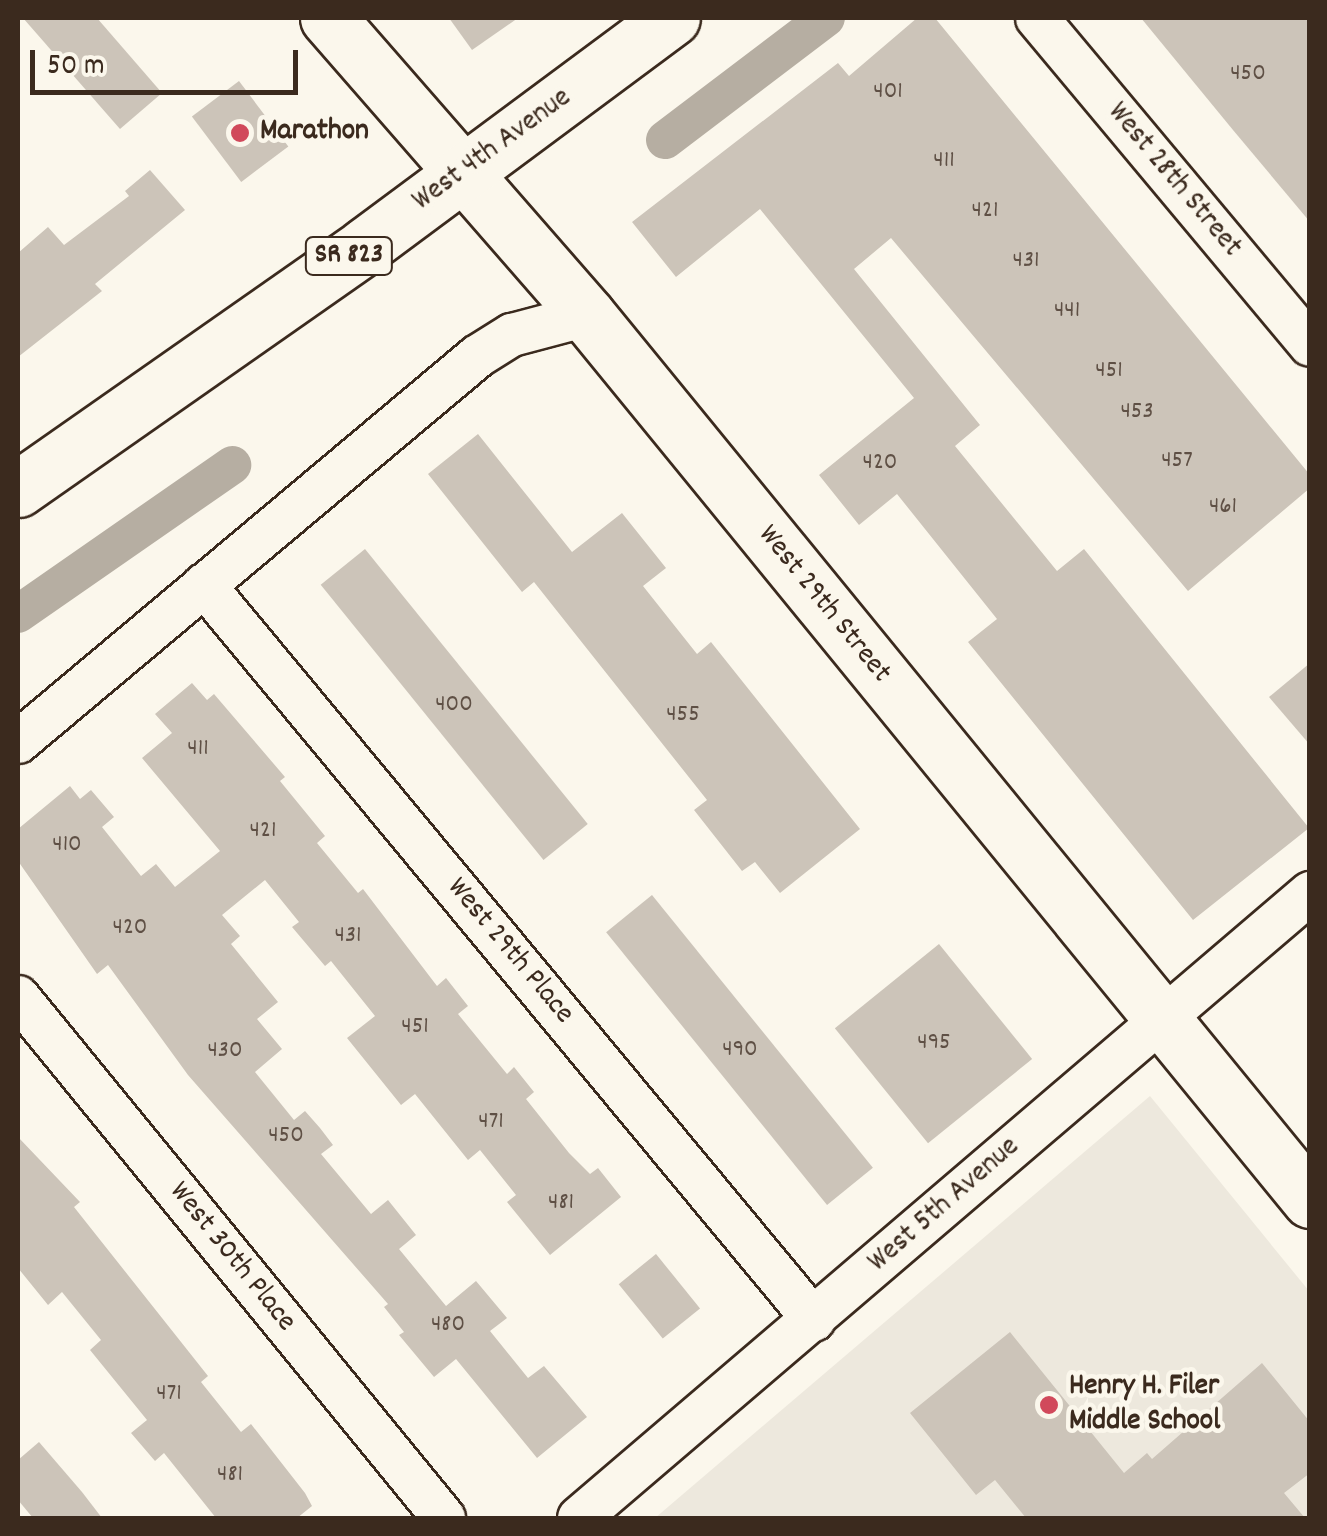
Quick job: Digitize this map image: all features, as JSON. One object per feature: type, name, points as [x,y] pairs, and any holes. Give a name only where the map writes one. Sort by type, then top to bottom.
[{"type":"street","name":"West 29th Street","points":[[328,18],[587,315],[1310,1200]]},
{"type":"street","name":"West 4th Avenue","points":[[18,487],[465,172],[672,18]]},
{"type":"street","name":"West 28th Street","points":[[1037,18],[1310,345]]},
{"type":"street","points":[[18,742],[357,454],[499,342],[587,315]]},
{"type":"street","name":"West 29th Place","points":[[204,584],[814,1320]]},
{"type":"street","name":"West 5th Avenue","points":[[579,1518],[1310,892]]},
{"type":"street","name":"West 30th Place","points":[[18,997],[444,1518]]},
{"type":"shaded area","name":"Henry H. Filer Middle School","points":[[1150,1096],[1309,1291],[1309,1518],[655,1518]]},
{"type":"building","points":[[23,18],[97,18],[162,93],[120,129]]},
{"type":"building","points":[[449,18],[518,18],[472,50]]},
{"type":"building","points":[[917,18],[935,18],[1310,475],[1310,488],[1188,591],[891,238],[854,269],[980,425],[955,446],[1057,571],[1084,549],[1309,828],[1193,920],[968,642],[997,619],[897,494],[859,525],[819,475],[914,398],[760,209],[676,277],[632,222],[838,63],[849,76]]},
{"type":"building","points":[[1141,18],[1310,18],[1310,222],[1233,130]]},
{"type":"building","name":"Marathon","points":[[239,81],[288,146],[241,182],[192,117]]},
{"type":"building","points":[[150,170],[185,210],[95,284],[102,291],[18,357],[18,253],[48,227],[64,245],[129,196],[125,191]]},
{"type":"building","points":[[478,434],[572,552],[622,513],[666,568],[643,586],[697,654],[711,642],[860,829],[780,893],[755,862],[742,871],[694,810],[707,800],[534,582],[522,592],[428,474]]},
{"type":"building","points":[[365,549],[588,824],[543,860],[321,585]]},
{"type":"building","points":[[1310,663],[1310,745],[1269,697]]},
{"type":"building","points":[[192,683],[207,700],[214,694],[285,777],[280,781],[325,836],[317,843],[358,893],[363,889],[437,986],[446,978],[468,1006],[458,1014],[507,1074],[514,1067],[534,1092],[526,1099],[569,1153],[590,1174],[598,1168],[621,1197],[550,1255],[507,1202],[516,1195],[480,1150],[468,1160],[415,1094],[401,1105],[347,1038],[375,1016],[331,961],[325,966],[292,927],[299,922],[265,880],[222,915],[240,936],[231,944],[278,1002],[257,1019],[282,1049],[255,1072],[294,1120],[305,1111],[320,1128],[333,1145],[321,1154],[371,1214],[388,1200],[416,1235],[399,1249],[446,1306],[476,1281],[507,1318],[490,1331],[528,1378],[544,1366],[587,1417],[537,1458],[456,1359],[434,1377],[399,1335],[404,1332],[384,1307],[388,1304],[188,1075],[108,965],[97,974],[18,861],[18,829],[70,786],[80,799],[91,790],[114,817],[102,827],[141,876],[156,864],[175,887],[220,851],[142,758],[172,733],[155,714]]},
{"type":"building","points":[[652,895],[873,1168],[827,1205],[606,932]]},
{"type":"building","points":[[939,944],[1032,1059],[928,1143],[835,1028]]},
{"type":"building","points":[[18,1137],[80,1202],[74,1207],[208,1376],[201,1382],[241,1432],[251,1424],[305,1493],[312,1506],[297,1518],[216,1518],[164,1453],[155,1461],[131,1433],[147,1420],[90,1350],[101,1340],[62,1292],[48,1305],[18,1268]]},
{"type":"building","points":[[656,1254],[700,1308],[663,1339],[619,1284]]},
{"type":"building","points":[[1010,1332],[1124,1473],[1147,1453],[1152,1459],[1262,1363],[1310,1422],[1310,1473],[1284,1493],[1305,1518],[1026,1518],[995,1480],[976,1495],[910,1413]]},
{"type":"building","points":[[39,1442],[102,1518],[33,1518],[18,1500],[18,1460]]},
{"type":"waterway","points":[[665,140],[826,18]]},
{"type":"waterway","points":[[18,614],[232,465]]},
{"type":"place","name":"Marathon","points":[[240,133]]},
{"type":"place","name":"Henry H. Filer Middle School","points":[[1049,1405]]}]
